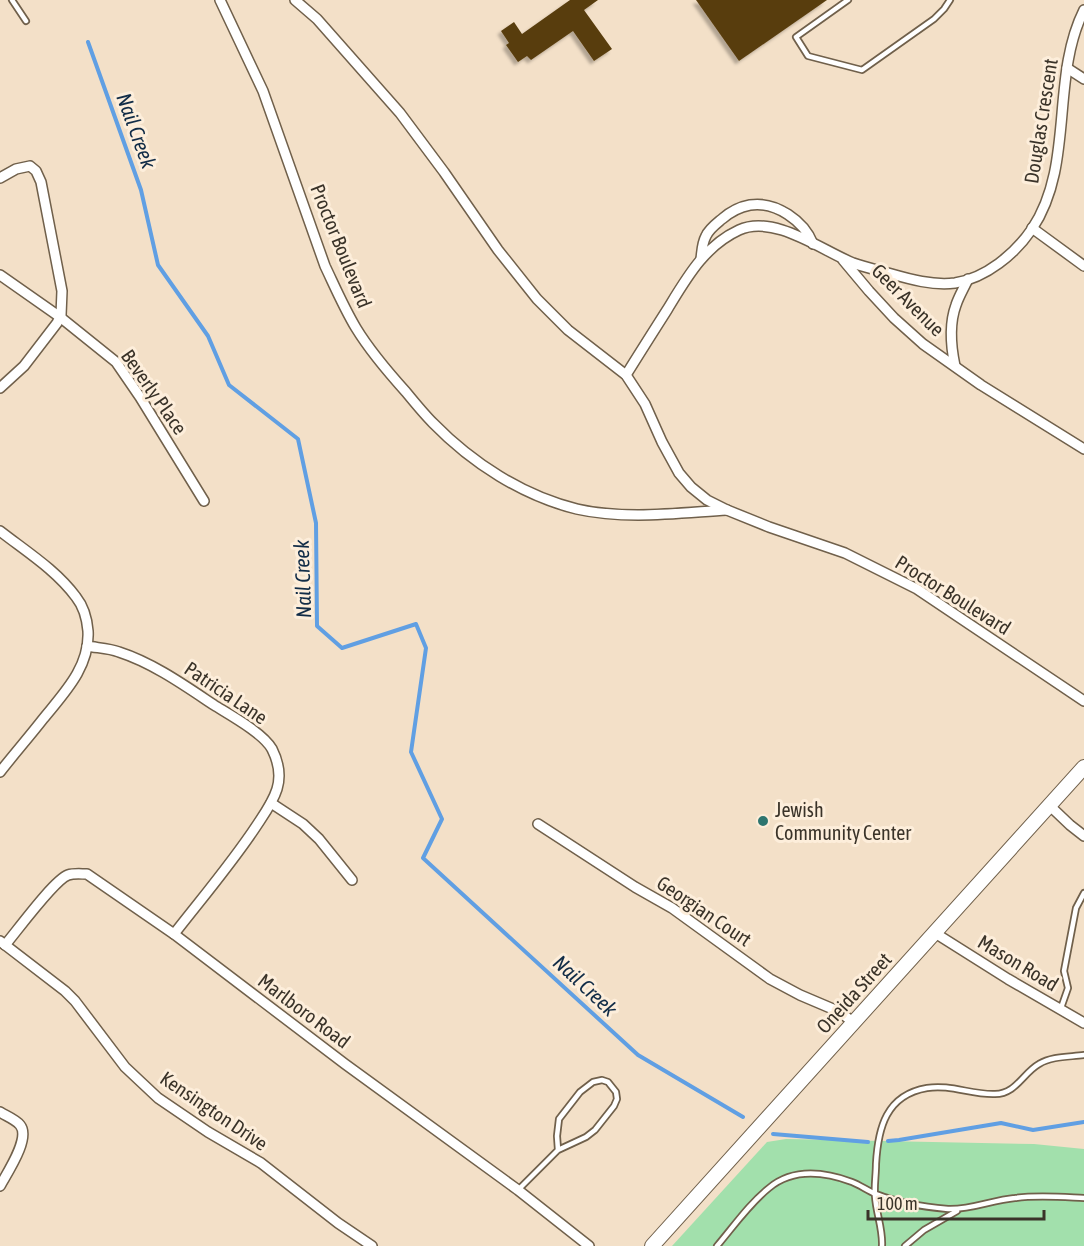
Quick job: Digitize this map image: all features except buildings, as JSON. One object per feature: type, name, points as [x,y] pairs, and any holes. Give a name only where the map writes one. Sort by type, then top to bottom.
[{"type":"street","name":"Proctor Boulevard","points":[[220,0],[263,91],[325,266],[338,294],[356,328],[382,365],[434,424],[469,455],[494,473],[522,488],[578,509],[616,514],[727,510]]},
{"type":"street","name":"Proctor Boulevard","points":[[295,0],[317,19],[400,113],[498,250],[537,299],[568,330],[626,375],[645,404],[679,472],[691,487],[707,500],[727,510],[845,553],[918,589],[1084,701]]},
{"type":"street","name":"Douglas Crescent","points":[[626,375],[694,267],[710,249],[737,231],[750,226],[768,226],[785,231],[855,264],[910,279],[940,283],[956,283],[968,279],[993,268],[1007,258],[1023,242],[1032,228],[1044,208],[1051,187],[1059,145],[1067,68],[1072,44],[1084,10]]},
{"type":"street","points":[[1067,68],[1084,79]]},
{"type":"street","points":[[0,178],[16,169],[30,166],[36,171],[62,291],[60,317],[57,323],[24,366],[0,388]]},
{"type":"street","points":[[701,259],[704,242],[711,229],[730,212],[751,205],[764,205],[788,214],[802,225],[813,244]]},
{"type":"street","points":[[1032,228],[1084,266]]},
{"type":"street","name":"Geer Avenue","points":[[839,256],[894,318],[923,344],[981,386],[1084,449]]},
{"type":"street","name":"Beverly Place","points":[[0,275],[60,317],[116,362],[204,501]]},
{"type":"street","name":"Geer Avenue","points":[[954,366],[951,333],[955,306],[968,279]]},
{"type":"street","points":[[0,531],[55,572],[77,598],[87,622],[88,639],[80,670],[69,687],[0,772]]},
{"type":"street","name":"Patricia Lane","points":[[87,646],[116,651],[142,660],[184,685],[265,740],[272,750],[278,768],[278,788],[271,803],[246,842],[174,934]]},
{"type":"street","name":"Oneida Street","points":[[652,1246],[1084,767]]},
{"type":"street","points":[[271,803],[303,824],[320,839],[352,880]]},
{"type":"street","points":[[1049,805],[1084,836]]},
{"type":"street","name":"Georgian Court","points":[[538,824],[634,887],[672,908],[770,979],[840,1012],[854,1023]]},
{"type":"street","name":"Marlboro Road","points":[[3,943],[63,878],[70,874],[87,874],[174,934],[345,1064],[518,1190],[589,1246]]},
{"type":"street","name":"Mason Road","points":[[934,933],[1084,1023]]},
{"type":"street","name":"Kensington Drive","points":[[3,943],[65,991],[125,1067],[158,1098],[261,1164],[372,1246]]},
{"type":"street","points":[[0,1112],[19,1123],[23,1130],[21,1144],[0,1186]]},
{"type":"lane","points":[[12,0],[26,21]]},
{"type":"lane","points":[[848,0],[796,37],[808,56],[862,69],[934,19],[950,0]]},
{"type":"lane","points":[[1060,1010],[1068,988],[1064,971],[1076,908],[1084,893]]},
{"type":"lane","points":[[882,1246],[875,1194],[877,1149],[884,1119],[894,1103],[909,1093],[927,1088],[946,1087],[995,1094],[1008,1092],[1038,1064],[1056,1058],[1084,1055]]},
{"type":"lane","points":[[518,1190],[558,1150],[586,1137],[595,1130],[614,1106],[617,1098],[616,1092],[608,1082],[602,1080],[593,1082],[580,1092],[559,1119],[558,1150]]},
{"type":"lane","points":[[717,1246],[770,1187],[785,1178],[805,1173],[826,1174],[853,1182],[875,1194],[934,1208],[959,1210],[1015,1198],[1084,1198]]},
{"type":"lane","points":[[905,1246],[924,1230],[959,1210]]},
{"type":"green space","points":[[786,1139],[1034,1144],[1084,1149],[1084,1246],[672,1246],[767,1142]]},
{"type":"waterway","name":"Nail Creek","points":[[88,42],[141,190],[158,265],[208,336],[229,385],[298,439],[316,523],[317,626],[342,648],[416,624],[426,648],[411,752],[442,819],[423,858],[638,1055],[743,1117]]},
{"type":"waterway","name":"Nail Creek","points":[[888,1141],[1001,1123],[1033,1130],[1084,1122]]},
{"type":"waterway","name":"Nail Creek","points":[[773,1134],[868,1142]]},
{"type":"place","name":"Jewish Community Center","points":[[763,821]]}]
